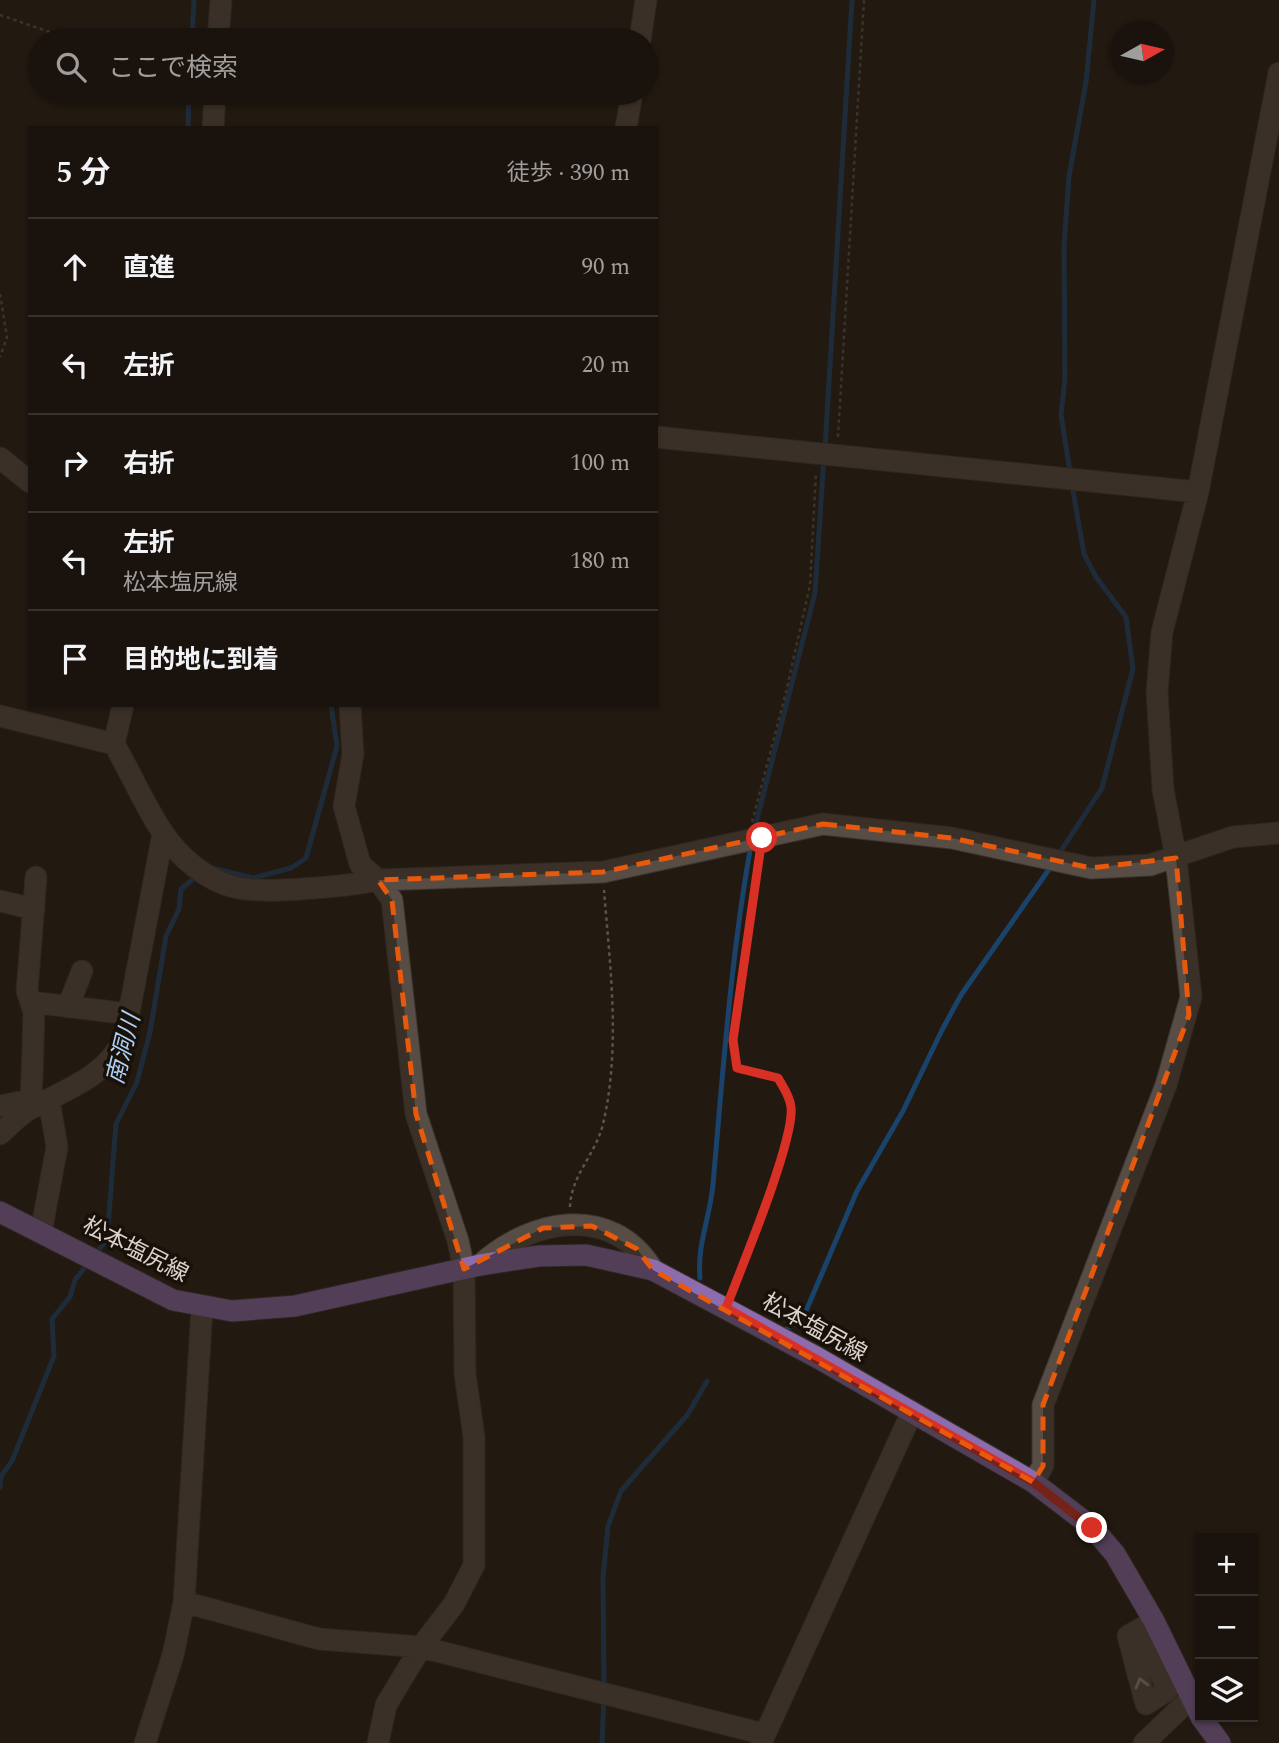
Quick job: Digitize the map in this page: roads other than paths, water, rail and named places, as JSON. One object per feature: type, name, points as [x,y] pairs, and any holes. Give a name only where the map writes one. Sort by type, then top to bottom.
[{"type":"main road","name":"松本塩尻線","points":[[0,1212],[173,1300],[202,1308],[232,1311],[295,1306],[472,1267],[563,1254],[611,1258],[653,1270],[726,1308],[1033,1482],[1092,1528],[1107,1545],[1157,1627],[1195,1704]]},
{"type":"main road","name":"松本塩尻線","points":[[1206,1722],[1220,1743]]},
{"type":"street","points":[[219,28],[220,0]]},
{"type":"street","points":[[642,28],[646,0]]},
{"type":"street","points":[[1033,1482],[1042,1466],[1043,1405],[1166,1085],[1189,1015],[1191,997],[1176,858],[1163,789],[1157,692],[1162,632],[1198,492],[1279,73]]},
{"type":"street","points":[[213,126],[214,105]]},
{"type":"street","points":[[626,126],[630,105]]},
{"type":"street","points":[[658,437],[1198,492]]},
{"type":"street","points":[[0,458],[28,480]]},
{"type":"street","points":[[123,707],[114,744],[163,834],[191,865],[233,887],[253,889],[354,885],[378,880],[603,873],[823,824],[952,838],[1091,868],[1150,865],[1233,838],[1279,833]]},
{"type":"street","points":[[350,707],[353,754],[344,806],[360,864],[378,880],[392,900],[416,1114],[458,1241],[472,1267],[465,1374],[474,1437],[474,1565],[454,1604],[421,1647],[386,1705],[378,1743]]},
{"type":"street","points":[[0,716],[114,744]]},
{"type":"street","points":[[0,1133],[40,1104],[103,1070],[124,1040],[155,890],[163,834]]},
{"type":"street","points":[[155,890],[191,865]]},
{"type":"street","points":[[36,877],[27,991],[34,1012],[40,1104],[57,1147],[41,1232]]},
{"type":"street","points":[[0,901],[33,909]]},
{"type":"street","points":[[68,1007],[82,971]]},
{"type":"street","points":[[31,1002],[129,1013]]},
{"type":"street","points":[[0,1106],[20,1102],[40,1104]]},
{"type":"street","points":[[472,1267],[532,1231],[569,1224],[592,1226],[624,1240],[637,1249],[653,1270]]},
{"type":"street","points":[[145,1743],[173,1655],[184,1602],[202,1308]]},
{"type":"street","points":[[184,1602],[319,1639],[421,1647],[763,1739],[912,1412]]},
{"type":"street","points":[[1144,1743],[1195,1712]]},
{"type":"waterway","name":"南洞川","points":[[193,28],[194,0]]},
{"type":"waterway","points":[[825,448],[852,0]]},
{"type":"waterway","points":[[1070,472],[1061,415],[1065,378],[1064,247],[1069,176],[1086,82],[1094,0]]},
{"type":"waterway","name":"南洞川","points":[[188,126],[189,105]]},
{"type":"waterway","points":[[753,835],[815,593],[824,457]]},
{"type":"waterway","points":[[1059,854],[1102,788],[1133,669],[1126,617],[1096,577],[1084,554],[1072,485]]},
{"type":"waterway","name":"南洞川","points":[[208,867],[253,878],[291,868],[306,858],[337,746],[331,707]]},
{"type":"waterway","points":[[700,1278],[700,1253],[713,1184],[733,971],[751,845]]},
{"type":"waterway","points":[[785,1330],[803,1318],[857,1191],[903,1111],[961,995],[1052,865]]},
{"type":"waterway","name":"南洞川","points":[[95,1255],[107,1239],[116,1124],[137,1082],[150,1032],[166,936],[179,909],[181,889],[198,875]]},
{"type":"waterway","name":"南洞川","points":[[0,1487],[1,1476],[12,1461],[54,1356],[52,1319],[70,1297],[75,1280],[89,1262]]},
{"type":"waterway","points":[[604,1688],[603,1577],[608,1526],[621,1491],[688,1414],[707,1381]]},
{"type":"waterway","points":[[602,1743],[604,1697]]}]
